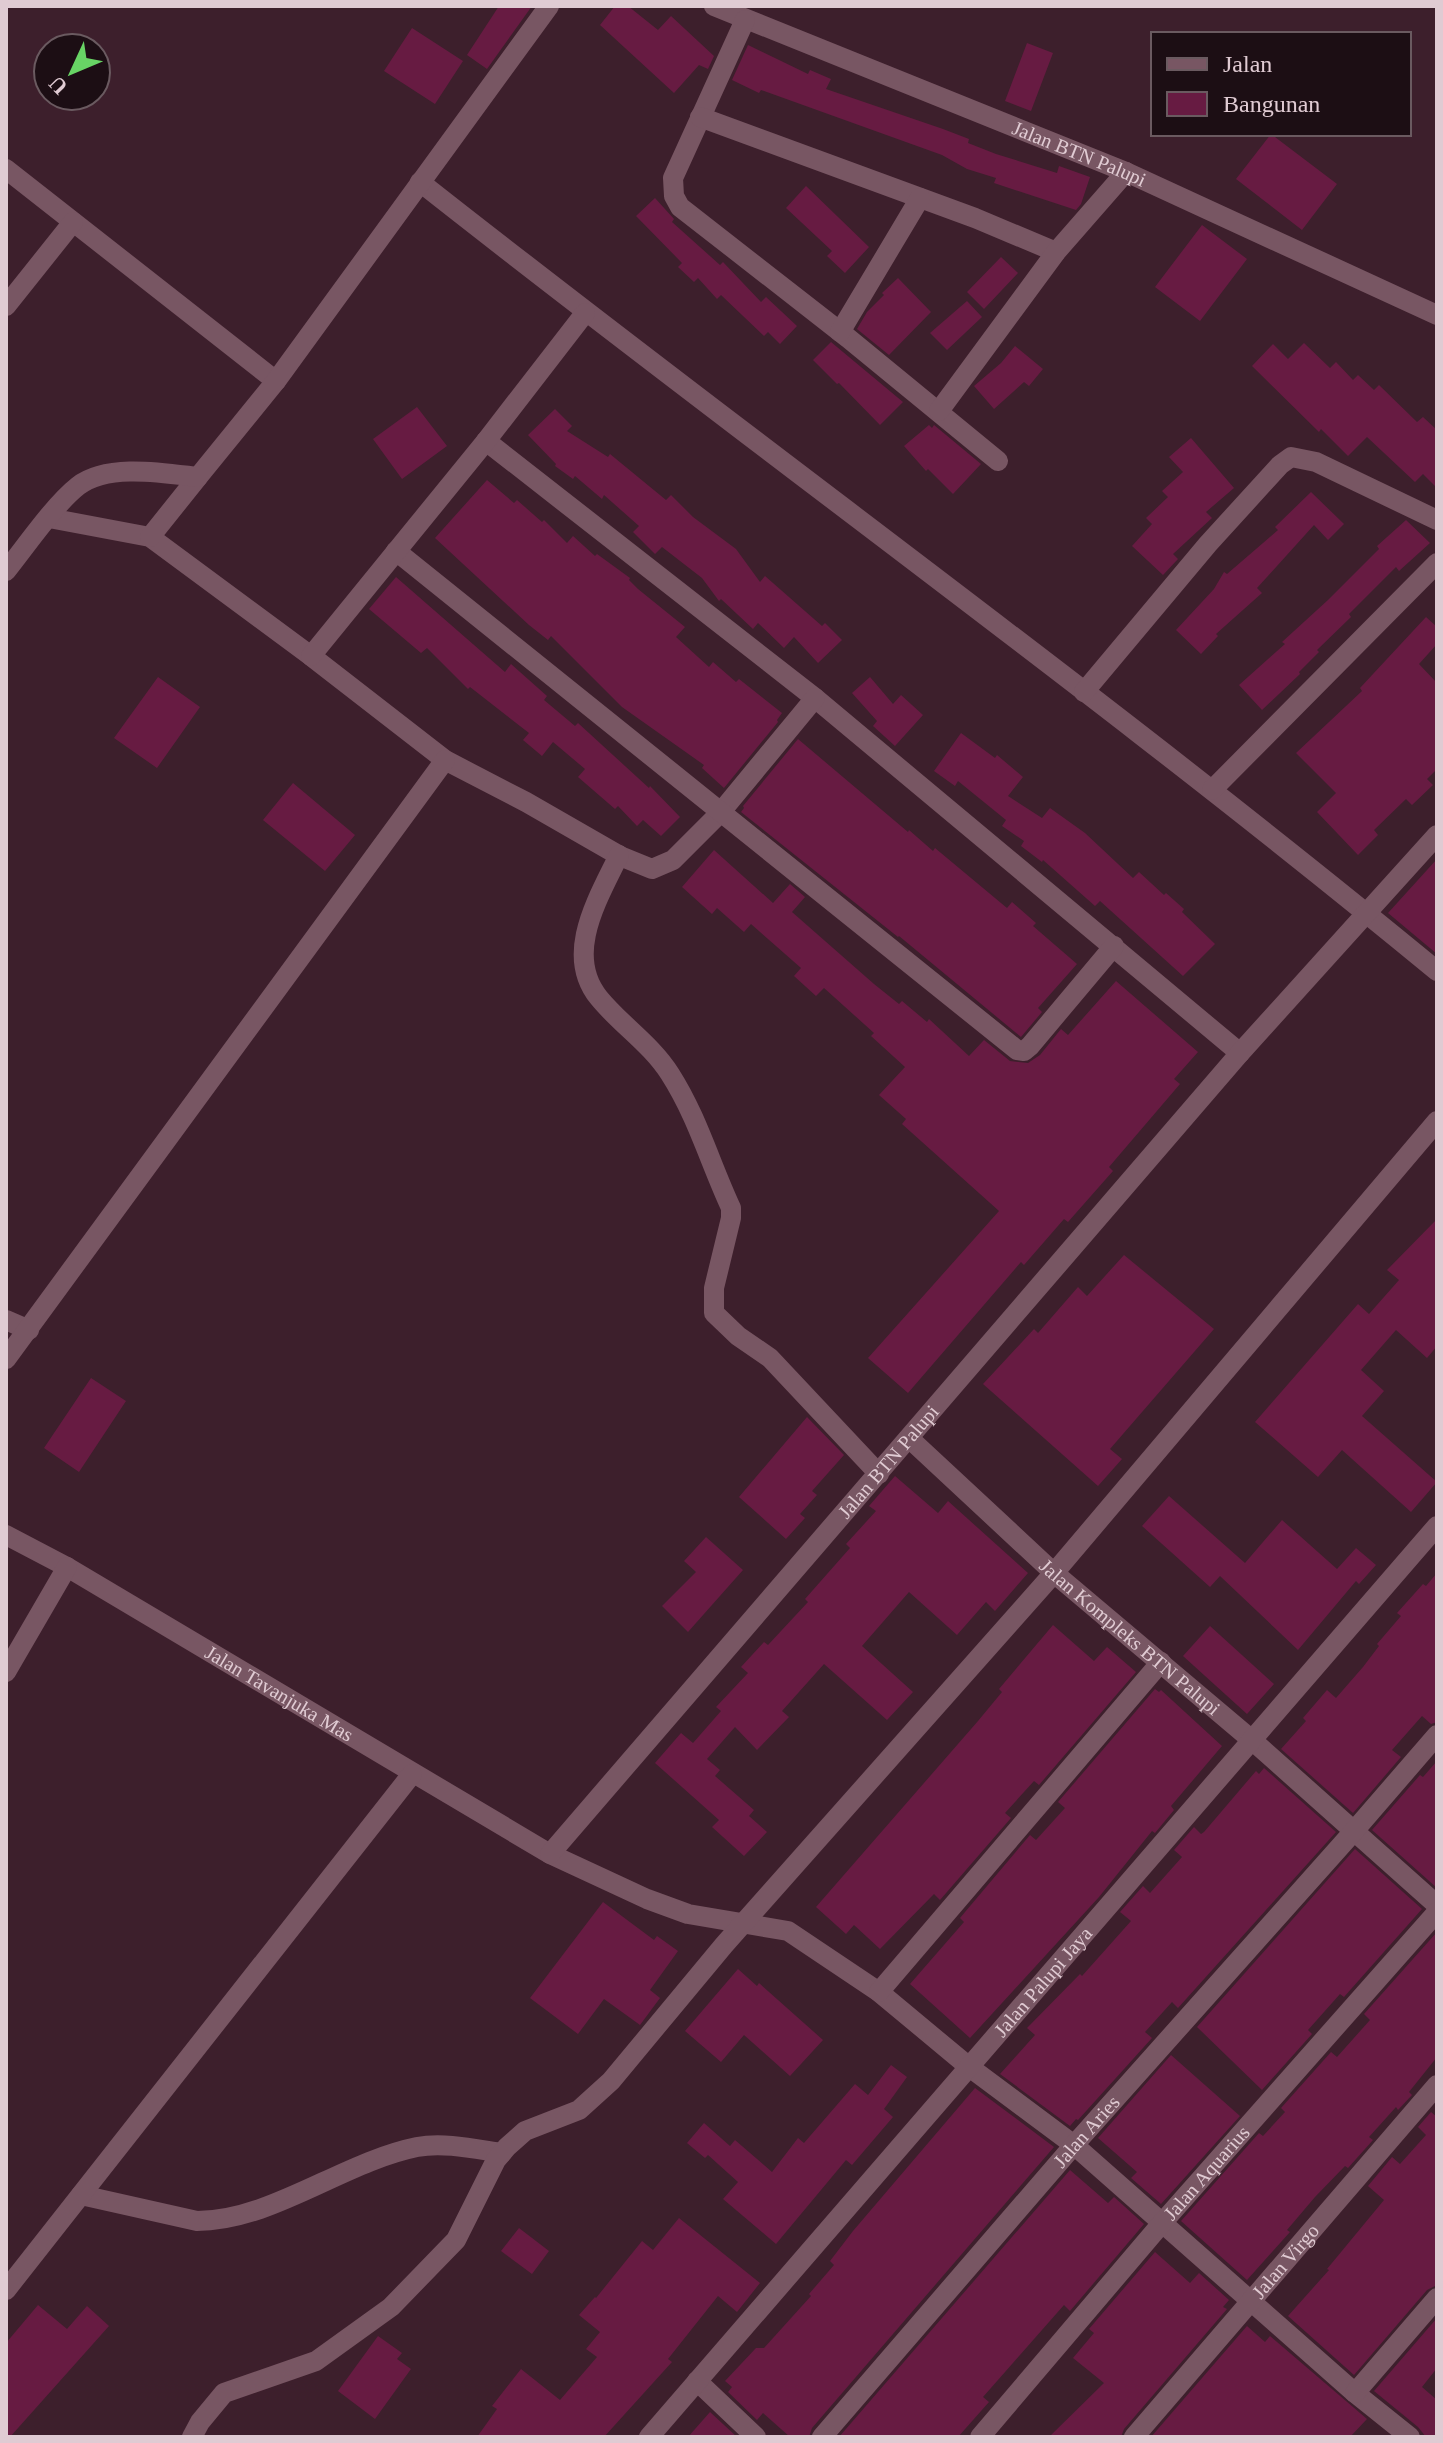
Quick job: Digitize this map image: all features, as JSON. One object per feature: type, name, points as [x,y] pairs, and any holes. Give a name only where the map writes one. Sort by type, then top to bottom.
[{"type":"street","points":[[150,537],[276,381],[549,6]]},
{"type":"street","name":"Jalan BTN Palupi","points":[[714,6],[1126,172],[1437,315]]},
{"type":"street","points":[[745,20],[673,178],[674,196],[680,207],[998,461]]},
{"type":"street","points":[[700,117],[1056,252]]},
{"type":"street","points":[[6,169],[276,381]]},
{"type":"street","points":[[939,411],[1056,252],[1126,172]]},
{"type":"street","points":[[420,182],[585,313],[1212,790],[1437,971]]},
{"type":"street","points":[[840,332],[920,198]]},
{"type":"street","points":[[6,306],[73,222]]},
{"type":"street","points":[[311,656],[486,441],[585,313]]},
{"type":"street","points":[[486,441],[815,698],[1240,1053]]},
{"type":"street","points":[[1084,692],[1208,544],[1280,465],[1291,457],[1316,462],[1437,520]]},
{"type":"street","points":[[6,571],[79,484],[98,476],[133,471],[198,477]]},
{"type":"street","points":[[49,518],[150,537],[445,760],[619,855],[652,869],[673,860],[720,813],[815,698]]},
{"type":"street","points":[[396,551],[1020,1052],[1030,1046],[1114,946]]},
{"type":"street","points":[[1212,790],[1437,563]]},
{"type":"street","points":[[6,1359],[445,760]]},
{"type":"street","name":"Jalan BTN Palupi","points":[[550,1854],[1240,1053],[1437,835]]},
{"type":"street","points":[[619,855],[590,916],[584,944],[586,969],[600,999],[649,1047],[685,1098],[731,1208],[714,1288],[714,1313],[726,1327],[770,1358],[879,1474]]},
{"type":"street","points":[[192,2437],[224,2393],[316,2361],[391,2307],[456,2240],[502,2153],[525,2131],[571,2115],[593,2099],[632,2057],[724,1945],[1054,1573],[1437,1121]]},
{"type":"street","points":[[6,1320],[29,1330]]},
{"type":"street","name":"Jalan Kompleks BTN Palupi","points":[[910,1439],[1054,1573],[1253,1741],[1437,1905]]},
{"type":"street","name":"Jalan Palupi Jaya","points":[[649,2437],[1437,1526]]},
{"type":"street","name":"Jalan Tavanjuka Mas","points":[[6,1535],[67,1567],[550,1854]]},
{"type":"street","points":[[6,1672],[67,1567]]},
{"type":"street","points":[[879,1992],[1161,1662]]},
{"type":"street","points":[[1354,1831],[1437,1735]]},
{"type":"street","points":[[6,2290],[412,1774]]},
{"type":"street","name":"Jalan Aries","points":[[822,2437],[1074,2145],[1354,1831]]},
{"type":"street","points":[[550,1854],[647,1899],[688,1914],[788,1931],[879,1992],[968,2066],[1074,2145],[1355,2393],[1410,2437]]},
{"type":"street","name":"Jalan Aquarius","points":[[980,2437],[1162,2223],[1437,1912]]},
{"type":"street","name":"Jalan Virgo","points":[[1134,2437],[1437,2085]]},
{"type":"street","points":[[81,2195],[197,2221],[217,2221],[260,2208],[376,2158],[415,2148],[439,2145],[502,2153]]},
{"type":"street","points":[[1355,2393],[1437,2298]]},
{"type":"street","points":[[697,2381],[756,2437]]},
{"type":"building","points":[[499,6],[532,6],[487,69],[467,55]]},
{"type":"building","points":[[615,6],[628,6],[658,30],[671,16],[714,56],[708,69],[699,65],[674,93],[600,25]]},
{"type":"building","points":[[412,28],[463,61],[435,104],[384,71]]},
{"type":"building","points":[[1027,43],[1053,53],[1031,111],[1005,101]]},
{"type":"building","points":[[748,45],[808,74],[810,70],[831,79],[826,89],[943,129],[996,154],[1057,173],[1059,166],[1090,177],[1081,204],[1076,210],[994,183],[996,178],[967,169],[942,155],[761,90],[759,93],[732,80]]},
{"type":"building","points":[[1269,136],[1274,136],[1337,184],[1302,230],[1236,179]]},
{"type":"building","points":[[806,186],[869,247],[845,273],[827,256],[832,251],[786,208]]},
{"type":"building","points":[[655,198],[674,219],[672,222],[720,265],[723,262],[761,302],[766,297],[797,326],[780,344],[768,332],[764,336],[721,295],[717,299],[698,278],[694,282],[678,267],[682,263],[636,216]]},
{"type":"building","points":[[1202,225],[1247,259],[1200,321],[1155,287]]},
{"type":"building","points":[[1001,257],[1018,273],[984,309],[967,292]]},
{"type":"building","points":[[898,278],[931,312],[889,355],[857,329],[867,312],[884,295],[882,293]]},
{"type":"building","points":[[967,301],[982,317],[947,350],[930,333]]},
{"type":"building","points":[[831,342],[903,402],[880,425],[813,360]]},
{"type":"building","points":[[1304,343],[1330,368],[1336,362],[1353,380],[1358,375],[1374,390],[1379,385],[1417,422],[1423,417],[1437,430],[1437,488],[1423,474],[1415,482],[1367,437],[1348,456],[1252,366],[1273,344],[1288,359]]},
{"type":"building","points":[[1015,346],[1043,369],[1029,386],[1024,382],[994,409],[974,386]]},
{"type":"building","points":[[417,407],[447,446],[402,479],[373,439]]},
{"type":"building","points":[[555,409],[572,426],[567,431],[608,457],[610,454],[666,500],[671,495],[693,517],[736,549],[760,582],[765,576],[842,640],[818,663],[794,637],[784,648],[758,623],[753,629],[721,599],[719,601],[702,578],[662,547],[655,554],[633,532],[639,526],[604,495],[602,499],[575,476],[573,479],[555,466],[528,435]]},
{"type":"building","points":[[929,425],[932,428],[934,425],[981,464],[953,494],[928,469],[926,471],[904,446]]},
{"type":"building","points":[[1191,438],[1234,488],[1206,512],[1212,518],[1173,554],[1178,559],[1163,575],[1132,546],[1152,524],[1146,518],[1168,497],[1162,491],[1183,472],[1169,457]]},
{"type":"building","points":[[487,480],[514,503],[517,500],[542,522],[544,520],[567,543],[573,536],[595,556],[597,554],[630,578],[638,589],[685,627],[676,637],[709,667],[713,662],[736,682],[739,679],[782,713],[724,788],[702,768],[704,765],[622,707],[551,636],[548,640],[529,625],[435,538]]},
{"type":"building","points":[[1311,492],[1344,524],[1328,540],[1314,525],[1257,588],[1262,593],[1216,634],[1218,636],[1201,654],[1176,630],[1214,589],[1224,572],[1227,574],[1278,530],[1275,527]]},
{"type":"building","points":[[1406,520],[1430,543],[1399,571],[1396,567],[1349,614],[1351,617],[1317,650],[1319,652],[1300,674],[1262,710],[1239,685],[1285,644],[1282,642]]},
{"type":"building","points":[[396,577],[505,672],[511,664],[547,696],[544,700],[575,726],[578,723],[650,786],[680,817],[661,836],[643,820],[637,826],[618,806],[615,809],[578,777],[585,769],[553,742],[542,756],[523,740],[529,733],[470,687],[468,689],[427,648],[421,653],[369,609]]},
{"type":"building","points":[[1426,617],[1437,627],[1437,644],[1419,664],[1437,683],[1437,769],[1427,779],[1433,785],[1412,805],[1406,799],[1374,830],[1378,835],[1358,855],[1317,812],[1336,793],[1296,753],[1362,691],[1360,688]]},
{"type":"building","points":[[158,677],[200,707],[157,768],[114,738]]},
{"type":"building","points":[[870,677],[893,704],[901,695],[923,715],[895,746],[873,726],[877,721],[852,693]]},
{"type":"building","points":[[961,733],[995,758],[997,755],[1023,777],[1008,796],[1042,818],[1050,808],[1085,833],[1133,878],[1139,872],[1164,895],[1166,893],[1215,944],[1183,976],[1100,901],[1095,906],[1043,860],[1021,846],[1024,841],[1002,826],[1006,820],[958,781],[955,786],[934,771]]},
{"type":"building","points":[[798,739],[908,832],[933,851],[935,848],[1007,908],[1012,902],[1036,923],[1033,926],[1077,964],[1038,1008],[1042,1012],[1021,1037],[741,812]]},
{"type":"building","points":[[293,783],[355,835],[325,871],[263,820]]},
{"type":"building","points":[[714,850],[773,903],[790,884],[805,897],[792,912],[874,984],[899,1004],[902,1001],[927,1022],[929,1019],[969,1056],[984,1040],[1010,1061],[1028,1063],[1040,1055],[1061,1029],[1068,1035],[1116,981],[1198,1052],[1174,1079],[1180,1084],[1109,1167],[1113,1171],[1068,1222],[1064,1219],[1024,1265],[1021,1262],[908,1393],[868,1358],[999,1211],[902,1124],[906,1119],[879,1095],[905,1067],[871,1036],[874,1033],[824,988],[816,996],[794,976],[801,968],[751,924],[744,932],[717,908],[712,914],[682,887]]},
{"type":"building","points":[[1437,859],[1437,954],[1388,913]]},
{"type":"building","points":[[1437,1219],[1437,1346],[1427,1358],[1396,1330],[1361,1370],[1384,1391],[1362,1416],[1437,1482],[1411,1512],[1342,1450],[1318,1477],[1255,1422],[1358,1304],[1369,1314],[1399,1280],[1387,1270]]},
{"type":"building","points":[[1124,1255],[1214,1329],[1110,1449],[1122,1459],[1098,1486],[983,1384],[1034,1329],[1038,1333],[1078,1287],[1087,1296]]},
{"type":"building","points":[[91,1378],[126,1401],[79,1472],[44,1448]]},
{"type":"building","points":[[807,1417],[844,1455],[812,1491],[817,1495],[800,1514],[805,1518],[786,1539],[739,1497]]},
{"type":"building","points":[[895,1476],[938,1513],[948,1501],[1028,1573],[995,1611],[986,1602],[957,1635],[909,1592],[862,1646],[913,1692],[887,1720],[824,1664],[782,1711],[789,1717],[757,1750],[735,1727],[707,1759],[720,1770],[715,1776],[754,1810],[749,1816],[767,1832],[744,1856],[712,1827],[719,1820],[655,1763],[681,1733],[693,1743],[721,1711],[716,1707],[748,1673],[741,1667],[764,1642],[768,1645],[808,1602],[805,1599],[850,1548],[846,1544],[876,1511],[869,1506]]},
{"type":"building","points":[[1169,1496],[1245,1563],[1282,1520],[1337,1569],[1356,1548],[1376,1565],[1359,1584],[1356,1581],[1298,1650],[1220,1576],[1210,1587],[1142,1526]]},
{"type":"building","points":[[706,1537],[743,1570],[688,1632],[662,1606],[696,1572],[684,1561]]},
{"type":"building","points":[[1437,1573],[1437,1722],[1431,1724],[1422,1716],[1392,1750],[1401,1757],[1353,1813],[1281,1749],[1306,1721],[1303,1718],[1327,1690],[1336,1698],[1401,1616],[1397,1613]]},
{"type":"building","points":[[1053,1625],[1094,1661],[1107,1647],[1136,1672],[1039,1785],[1034,1781],[1005,1813],[1011,1818],[940,1900],[934,1894],[880,1949],[854,1925],[846,1934],[816,1907],[978,1721],[1002,1692],[999,1689]]},
{"type":"building","points":[[1210,1626],[1274,1684],[1247,1714],[1183,1656]]},
{"type":"building","points":[[1155,1689],[1161,1690],[1222,1746],[1171,1806],[1174,1810],[1155,1833],[1152,1831],[1099,1897],[970,2038],[910,1984],[964,1922],[960,1918],[1030,1835],[1036,1840],[1065,1808],[1058,1802]]},
{"type":"building","points":[[1437,1761],[1437,1888],[1372,1830],[1420,1775],[1423,1777]]},
{"type":"building","points":[[1264,1768],[1336,1832],[1178,2008],[1172,2002],[1145,2032],[1152,2038],[1070,2126],[1000,2074],[1035,2035],[1027,2028],[1080,1974],[1082,1976],[1131,1921],[1120,1912],[1143,1886],[1150,1893],[1182,1857],[1174,1850],[1194,1827],[1201,1834],[1204,1832],[1256,1771],[1259,1774]]},
{"type":"building","points":[[1355,1849],[1422,1909],[1344,1997],[1340,1994],[1308,2030],[1312,2034],[1262,2090],[1197,2027]]},
{"type":"building","points":[[603,1902],[654,1940],[657,1936],[678,1951],[650,1990],[660,1998],[640,2025],[604,1999],[578,2034],[530,1998]]},
{"type":"building","points":[[1437,1932],[1437,2057],[1409,2092],[1412,2095],[1398,2110],[1396,2107],[1369,2137],[1373,2140],[1348,2168],[1345,2166],[1315,2197],[1287,2230],[1290,2232],[1247,2280],[1181,2221],[1259,2133],[1263,2136],[1285,2112],[1281,2108],[1331,2052],[1337,2057],[1370,2020],[1364,2014]]},
{"type":"building","points":[[738,1969],[757,1986],[759,1983],[823,2040],[790,2076],[744,2035],[721,2062],[685,2031]]},
{"type":"building","points":[[1171,2055],[1240,2116],[1161,2204],[1131,2178],[1137,2172],[1098,2138]]},
{"type":"building","points":[[891,2065],[907,2077],[884,2109],[893,2117],[852,2165],[846,2160],[776,2244],[723,2199],[738,2182],[708,2155],[705,2158],[687,2143],[704,2123],[730,2146],[735,2140],[772,2172],[798,2138],[804,2143],[855,2084],[868,2095]]},
{"type":"building","points":[[975,2088],[1054,2147],[812,2428],[809,2437],[790,2437],[763,2413],[757,2420],[728,2392],[732,2387],[725,2381],[756,2348],[764,2348],[811,2296],[809,2294],[834,2265],[830,2261],[853,2231]]},
{"type":"building","points":[[1431,2112],[1437,2117],[1437,2285],[1427,2290],[1354,2375],[1288,2316],[1384,2200],[1368,2186],[1392,2157],[1400,2164],[1426,2135],[1418,2127]]},
{"type":"building","points":[[1070,2170],[1108,2203],[1114,2197],[1144,2224],[1070,2311],[1064,2305],[983,2397],[989,2402],[958,2437],[839,2437]]},
{"type":"building","points":[[679,2218],[760,2283],[737,2312],[718,2296],[668,2359],[672,2362],[604,2437],[477,2437],[497,2409],[492,2406],[521,2369],[560,2400],[597,2357],[586,2349],[600,2332],[579,2315],[642,2241],[653,2250]]},
{"type":"building","points":[[519,2228],[549,2251],[532,2274],[501,2251]]},
{"type":"building","points":[[1155,2252],[1190,2283],[1199,2273],[1229,2300],[1223,2307],[1227,2309],[1124,2429],[1121,2437],[1049,2437],[1104,2383],[1073,2358],[1094,2333],[1089,2329]]},
{"type":"building","points":[[38,2305],[67,2329],[87,2306],[109,2326],[10,2437],[6,2437],[6,2343]]},
{"type":"building","points":[[1437,2318],[1437,2368],[1422,2387],[1437,2400],[1437,2437],[1426,2437],[1374,2391]]},
{"type":"building","points":[[1247,2326],[1265,2342],[1270,2336],[1367,2419],[1350,2437],[1151,2437]]},
{"type":"building","points":[[378,2336],[402,2353],[397,2359],[411,2369],[375,2419],[338,2391]]},
{"type":"building","points":[[710,2412],[737,2437],[688,2437]]}]
